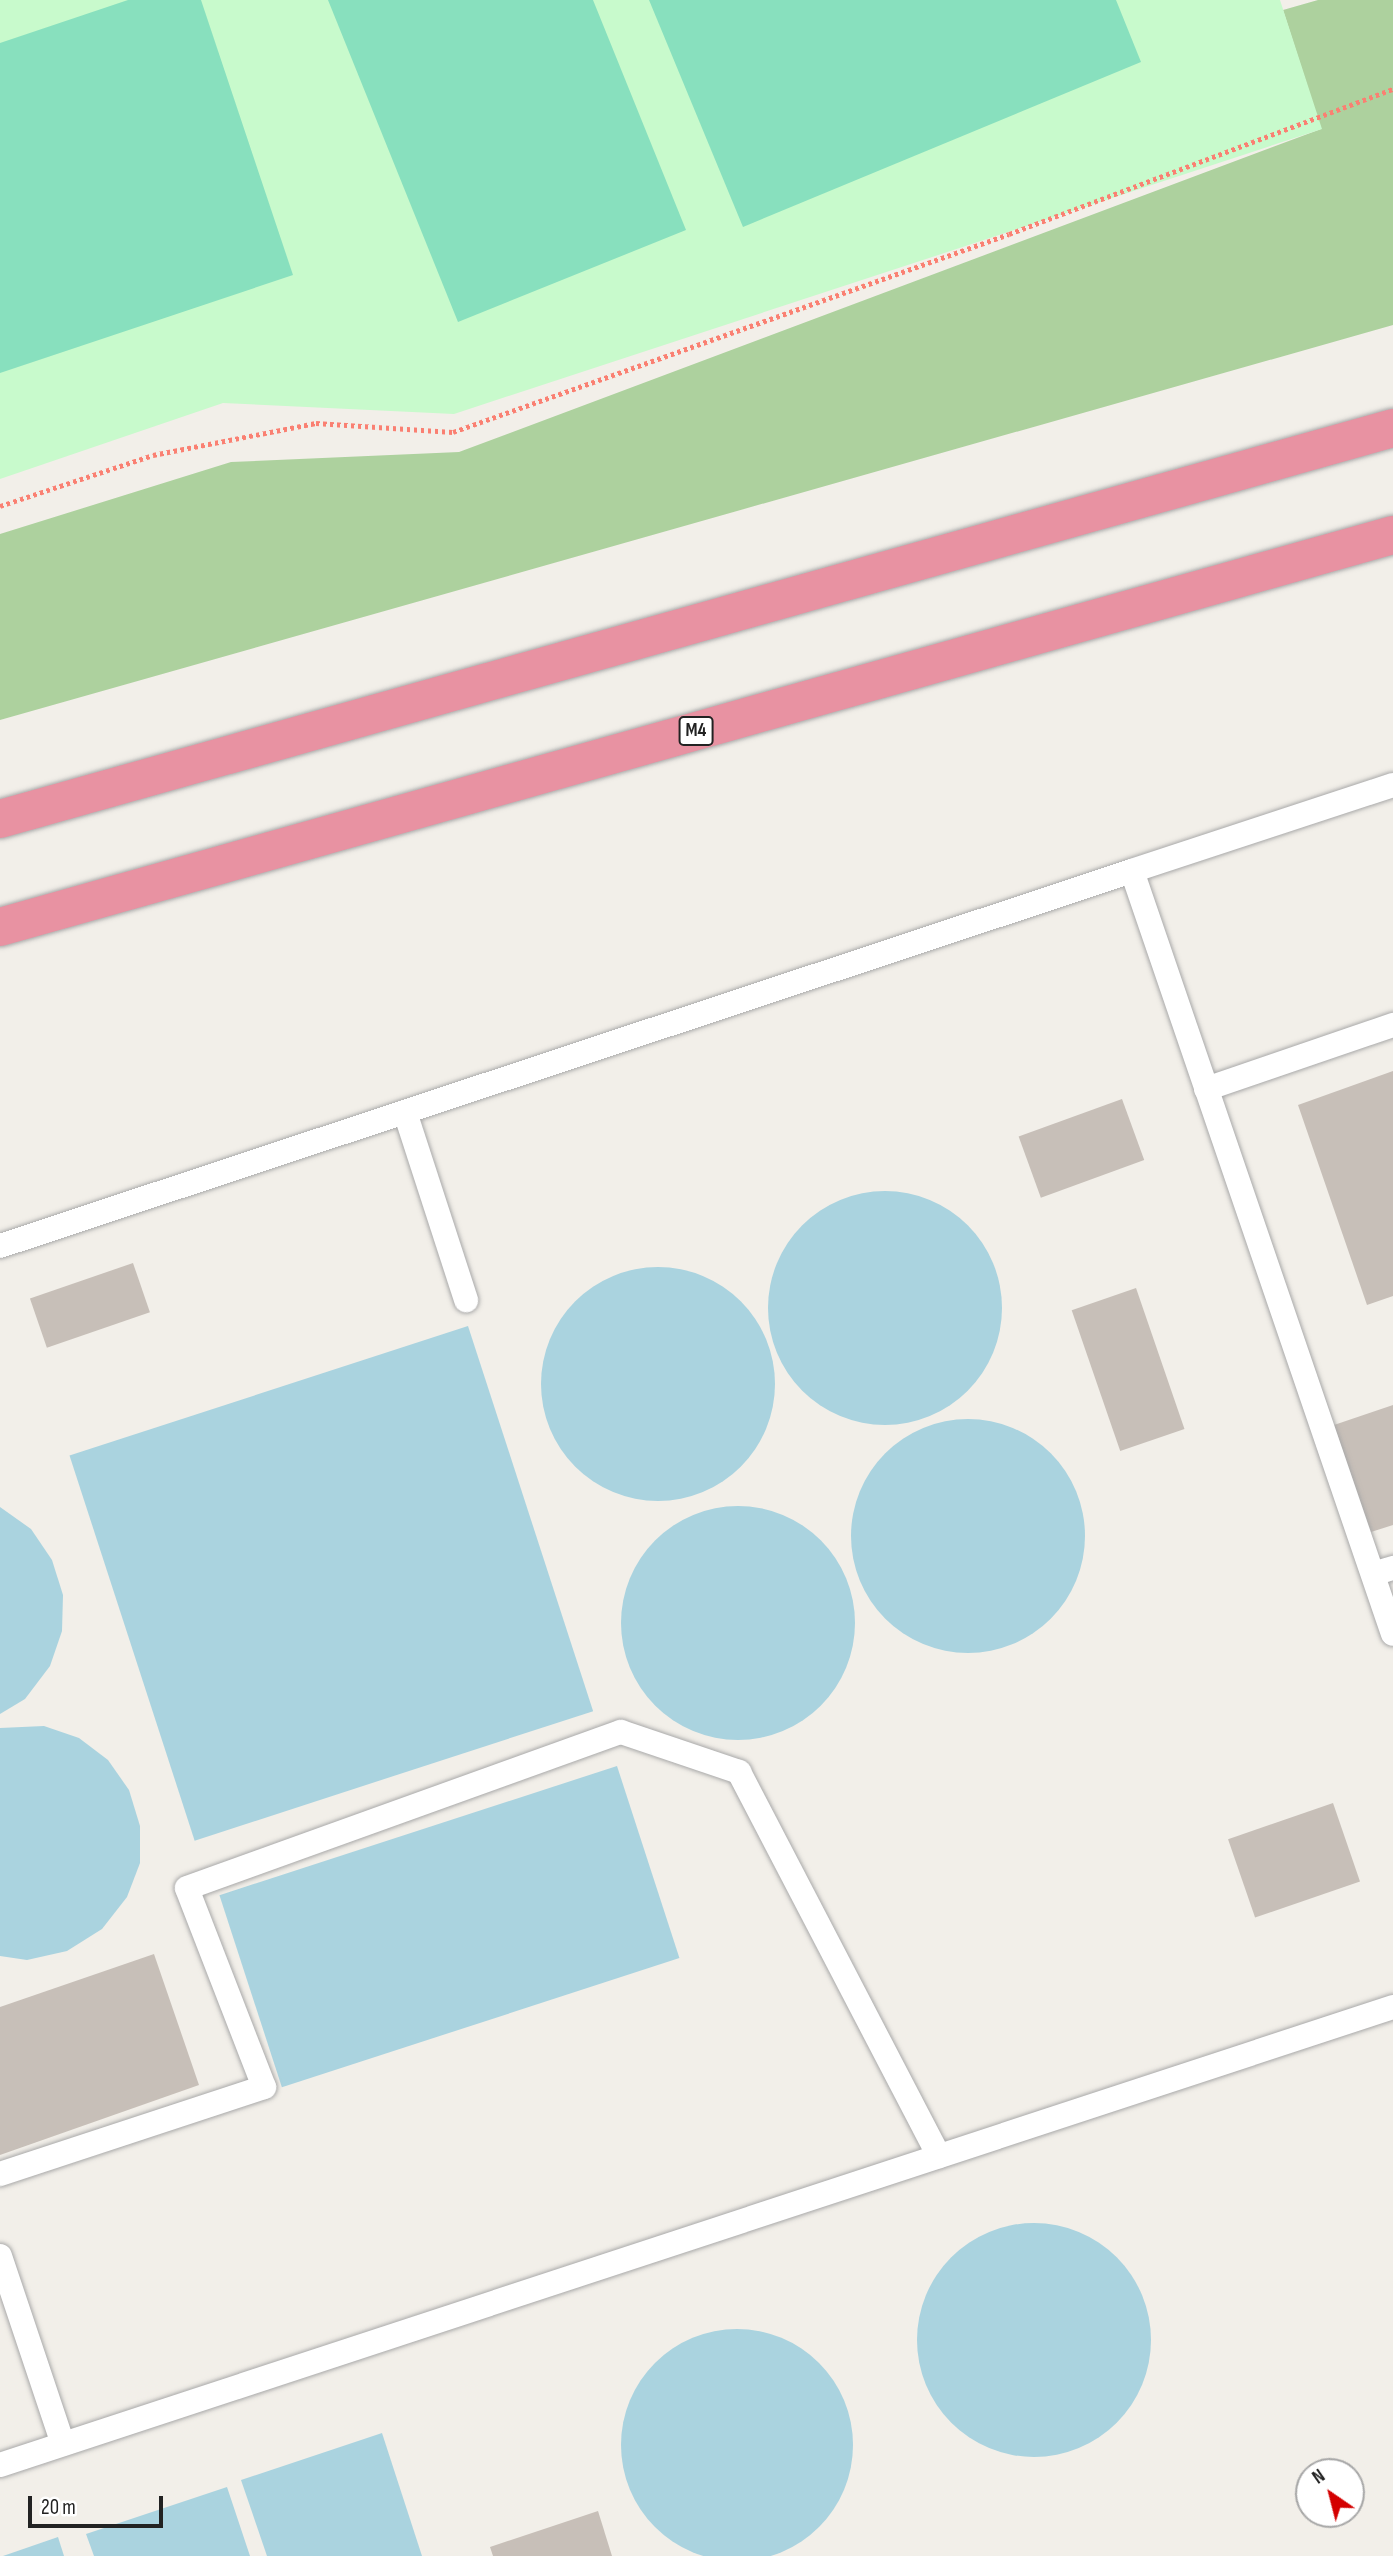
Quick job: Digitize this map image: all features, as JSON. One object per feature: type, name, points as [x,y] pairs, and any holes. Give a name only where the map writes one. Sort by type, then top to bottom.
[{"type":"highway","points":[[0,819],[1393,428]]},
{"type":"highway","name":"M4","points":[[0,927],[1393,535]]},
{"type":"lane","points":[[0,1246],[1393,785]]},
{"type":"lane","points":[[1132,871],[1206,1089],[1383,1571],[1393,1634]]},
{"type":"lane","points":[[1206,1089],[1393,1025]]},
{"type":"lane","points":[[405,1112],[466,1300]]},
{"type":"lane","points":[[0,2175],[264,2087],[187,1888],[621,1732],[739,1772],[939,2156]]},
{"type":"lane","points":[[0,2465],[1393,2007]]},
{"type":"lane","points":[[0,2256],[63,2444]]},
{"type":"path","points":[[0,506],[153,455],[316,423],[453,432],[1009,234],[1393,89]]},
{"type":"green space","points":[[0,0],[1280,0],[1322,129],[454,414],[223,403],[0,479]]},
{"type":"green space","points":[[128,0],[201,0],[293,275],[0,373],[0,43]]},
{"type":"green space","points":[[328,0],[593,0],[686,230],[458,322]]},
{"type":"green space","points":[[649,0],[1116,0],[1141,62],[743,227]]},
{"type":"green space","points":[[1318,0],[1393,0],[1393,325],[0,720],[0,534],[231,462],[459,452],[1321,129],[1283,10]]},
{"type":"water","points":[[885,1191],[908,1193],[930,1200],[968,1225],[993,1263],[1000,1285],[1000,1331],[993,1353],[968,1391],[930,1416],[908,1423],[885,1425],[862,1423],[840,1416],[802,1391],[777,1353],[770,1331],[768,1308],[770,1285],[777,1263],[802,1225],[840,1200],[862,1193]]},
{"type":"water","points":[[658,1267],[703,1276],[723,1287],[748,1310],[766,1339],[775,1384],[766,1429],[755,1449],[732,1474],[703,1492],[658,1501],[613,1492],[593,1481],[568,1458],[550,1429],[541,1384],[550,1339],[561,1319],[584,1294],[613,1276]]},
{"type":"water","points":[[468,1326],[593,1711],[195,1841],[70,1455]]},
{"type":"water","points":[[968,1419],[1013,1428],[1033,1439],[1058,1462],[1076,1491],[1085,1536],[1076,1581],[1065,1601],[1042,1626],[1013,1644],[968,1653],[923,1644],[903,1633],[878,1610],[860,1581],[851,1536],[860,1491],[871,1471],[894,1446],[923,1428]]},
{"type":"water","points":[[738,1506],[783,1515],[803,1526],[828,1549],[846,1578],[855,1623],[846,1668],[835,1688],[812,1713],[783,1731],[738,1740],[693,1731],[673,1720],[648,1697],[630,1668],[621,1623],[630,1578],[641,1558],[664,1533],[693,1515]]},
{"type":"water","points":[[0,1507],[31,1529],[52,1560],[63,1595],[62,1631],[50,1666],[25,1699],[0,1714]]},
{"type":"water","points":[[44,1726],[79,1738],[108,1760],[129,1790],[140,1826],[140,1863],[127,1897],[102,1929],[67,1951],[27,1960],[0,1956],[0,1728]]},
{"type":"water","points":[[617,1766],[679,1958],[282,2087],[219,1895]]},
{"type":"water","points":[[1034,2223],[1079,2232],[1099,2243],[1124,2266],[1142,2295],[1151,2340],[1142,2385],[1131,2405],[1108,2430],[1079,2448],[1034,2457],[989,2448],[969,2437],[944,2414],[926,2385],[917,2340],[926,2295],[937,2275],[960,2250],[989,2232]]},
{"type":"water","points":[[726,2329],[748,2329],[771,2334],[802,2348],[827,2371],[848,2411],[853,2445],[851,2468],[839,2500],[827,2519],[811,2535],[771,2556],[748,2561],[726,2561],[703,2556],[672,2542],[647,2519],[626,2479],[621,2456],[621,2434],[626,2411],[640,2380],[663,2355],[703,2334]]},
{"type":"water","points":[[382,2433],[422,2556],[267,2556],[241,2480]]},
{"type":"water","points":[[227,2487],[250,2556],[94,2556],[86,2534]]},
{"type":"water","points":[[58,2537],[64,2556],[3,2556]]},
{"type":"building","points":[[1393,1071],[1393,1296],[1367,1305],[1298,1105]]},
{"type":"building","points":[[1122,1099],[1144,1160],[1041,1198],[1019,1137]]},
{"type":"building","points":[[133,1263],[150,1312],[47,1348],[30,1298]]},
{"type":"building","points":[[1136,1288],[1185,1429],[1120,1451],[1072,1310]]},
{"type":"building","points":[[1393,1405],[1393,1525],[1371,1532],[1334,1425]]},
{"type":"building","points":[[1333,1803],[1360,1881],[1255,1918],[1228,1839]]},
{"type":"building","points":[[154,1954],[199,2085],[0,2155],[0,2007]]},
{"type":"building","points":[[598,2511],[612,2556],[493,2556],[490,2547]]}]
